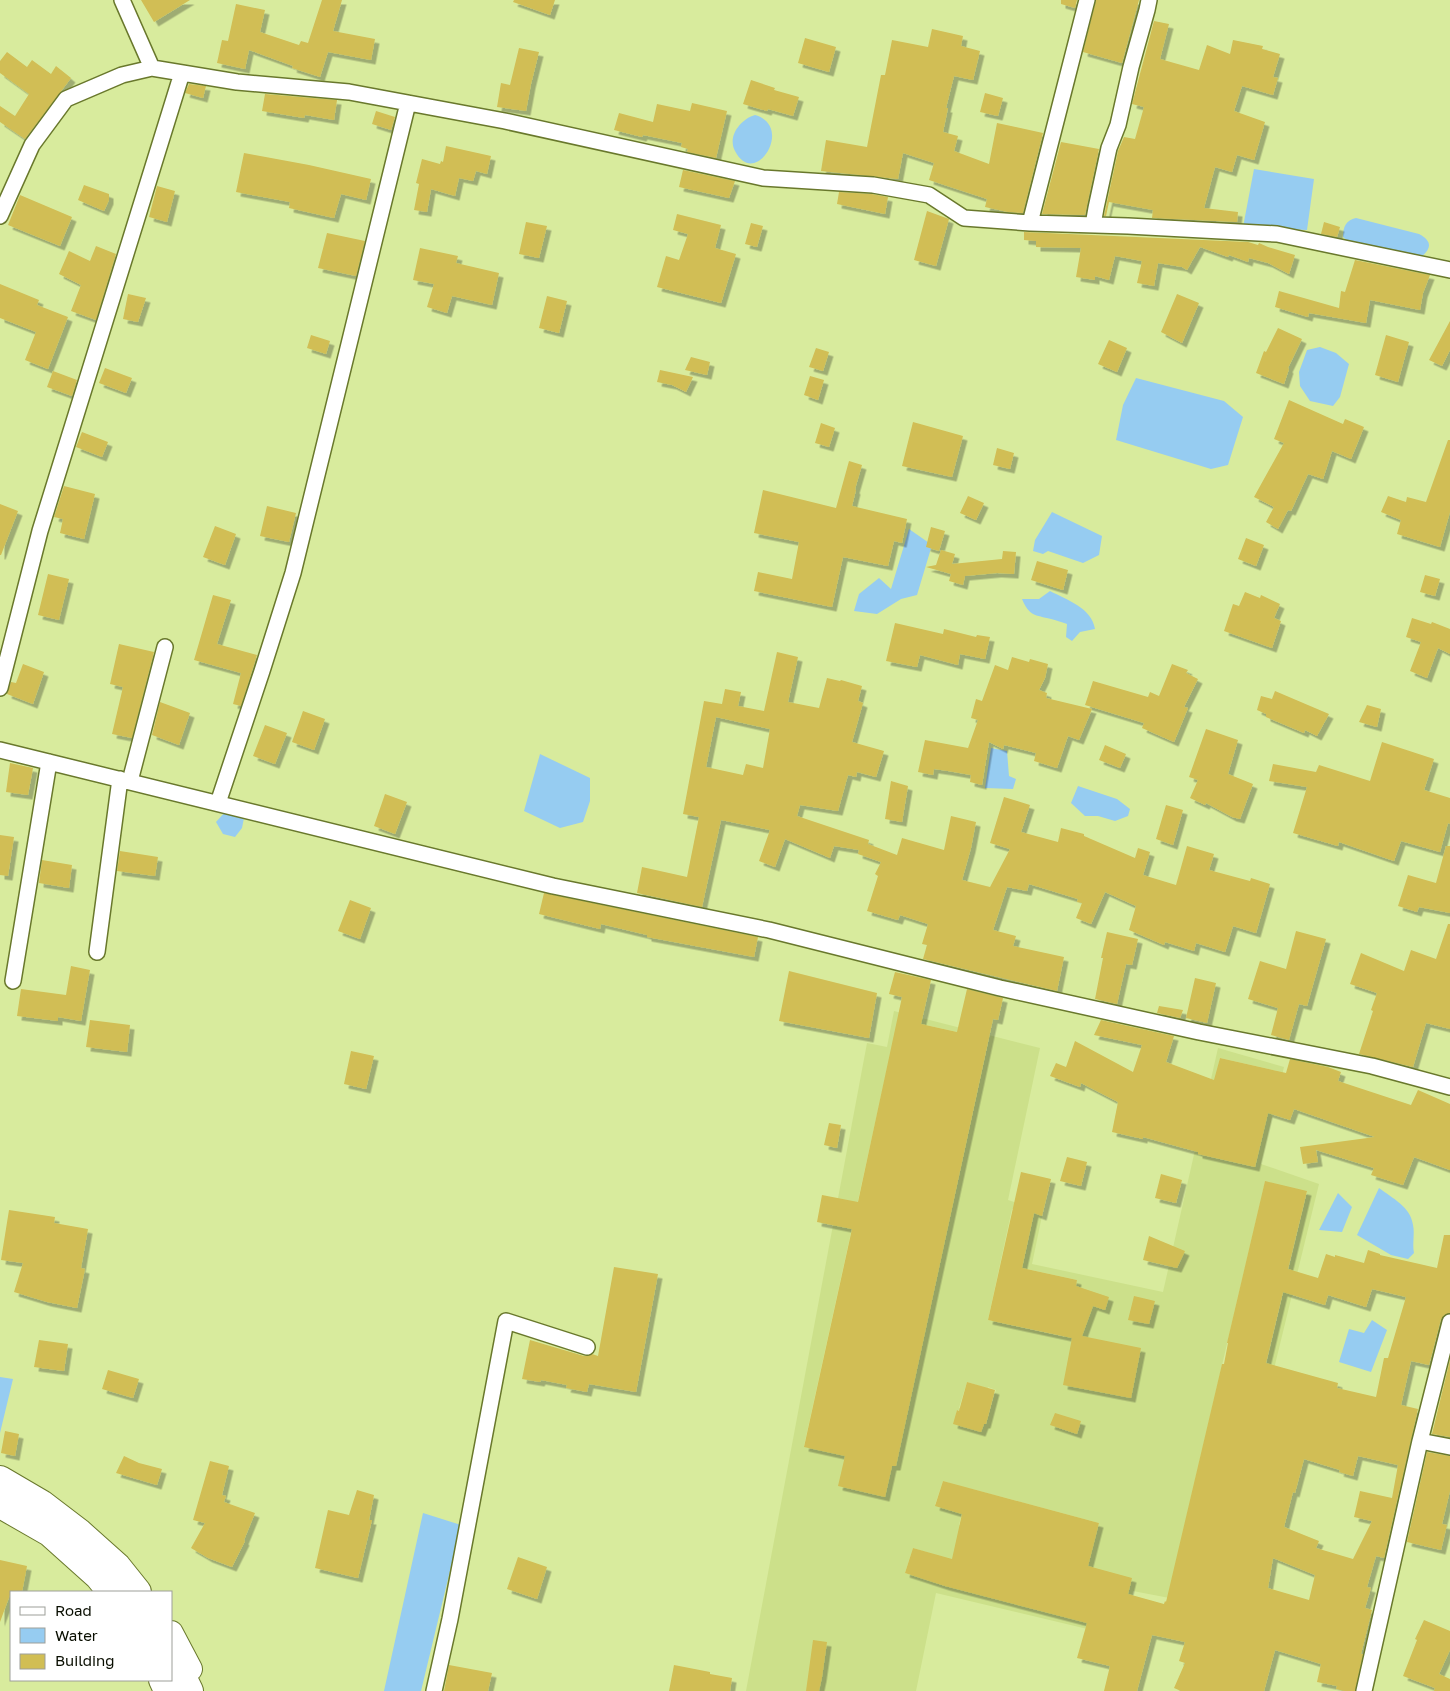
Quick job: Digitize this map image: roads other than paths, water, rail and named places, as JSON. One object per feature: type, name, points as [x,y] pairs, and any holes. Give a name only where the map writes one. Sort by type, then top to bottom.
[{"type":"highway","points":[[0,1480],[40,1504],[79,1533],[117,1567],[136,1591]]},
{"type":"highway","points":[[0,1496],[35,1515],[68,1539],[106,1574],[119,1591]]},
{"type":"highway","points":[[172,1656],[189,1691]]},
{"type":"main road","points":[[0,1470],[38,1492],[86,1526],[149,1591]]},
{"type":"main road","points":[[0,1506],[49,1534],[97,1577],[108,1591]]},
{"type":"main road","points":[[172,1635],[200,1691]]},
{"type":"street","points":[[122,0],[152,68]]},
{"type":"street","points":[[1030,223],[1087,0]]},
{"type":"street","points":[[1094,225],[1109,148],[1118,125],[1131,67],[1148,10],[1148,0]]},
{"type":"street","points":[[0,216],[32,145],[66,99],[122,75],[152,68],[237,82],[349,92],[506,121],[763,178],[873,185],[930,195],[964,218],[1030,223],[1277,234],[1450,270]]},
{"type":"street","points":[[0,688],[40,531],[182,73]]},
{"type":"street","points":[[218,803],[293,573],[408,103]]},
{"type":"street","points":[[97,952],[125,780],[165,647]]},
{"type":"street","points":[[0,750],[553,886],[769,930],[1000,988],[1199,1032],[1372,1066],[1450,1088]]},
{"type":"street","points":[[13,981],[49,762]]},
{"type":"street","points":[[434,1691],[450,1619],[506,1321],[587,1347]]},
{"type":"street","points":[[1364,1691],[1420,1441],[1450,1322]]},
{"type":"street","points":[[1420,1441],[1450,1447]]},
{"type":"water","points":[[755,115],[766,121],[772,131],[772,142],[768,152],[761,160],[752,163],[743,161],[735,151],[733,140],[740,124]]},
{"type":"water","points":[[1254,169],[1314,179],[1307,230],[1243,227]]},
{"type":"water","points":[[1356,218],[1419,234],[1426,239],[1429,248],[1421,257],[1349,242],[1343,237],[1344,227],[1347,222]]},
{"type":"water","points":[[1320,347],[1336,353],[1349,364],[1340,397],[1333,406],[1310,401],[1300,386],[1299,372],[1307,350]]},
{"type":"water","points":[[1136,378],[1224,401],[1243,417],[1228,465],[1211,469],[1116,440],[1123,405]]},
{"type":"water","points":[[1052,512],[1102,536],[1099,555],[1083,563],[1048,551],[1043,554],[1033,551],[1035,540]]},
{"type":"water","points":[[909,529],[932,545],[917,595],[901,599],[877,614],[854,611],[859,594],[879,578],[891,589]]},
{"type":"water","points":[[1050,591],[1071,601],[1084,610],[1089,615],[1095,629],[1080,632],[1072,641],[1066,637],[1067,624],[1033,614],[1027,609],[1022,599],[1039,599]]},
{"type":"water","points":[[991,748],[1007,751],[1009,776],[1016,779],[1013,789],[985,788]]},
{"type":"water","points":[[540,754],[590,778],[590,801],[583,822],[560,828],[524,811]]},
{"type":"water","points":[[1078,786],[1117,799],[1130,809],[1128,816],[1115,821],[1098,816],[1085,816],[1071,803]]},
{"type":"water","points":[[225,812],[244,818],[242,828],[235,837],[223,834],[216,822]]},
{"type":"water","points":[[1379,1188],[1409,1213],[1414,1228],[1414,1253],[1408,1259],[1391,1255],[1357,1235]]},
{"type":"water","points":[[1338,1193],[1352,1207],[1342,1232],[1319,1230]]},
{"type":"water","points":[[1372,1320],[1387,1330],[1371,1372],[1339,1362],[1349,1329],[1364,1333]]},
{"type":"water","points":[[0,1377],[13,1379],[0,1433]]},
{"type":"water","points":[[423,1513],[461,1525],[421,1691],[384,1691]]}]
